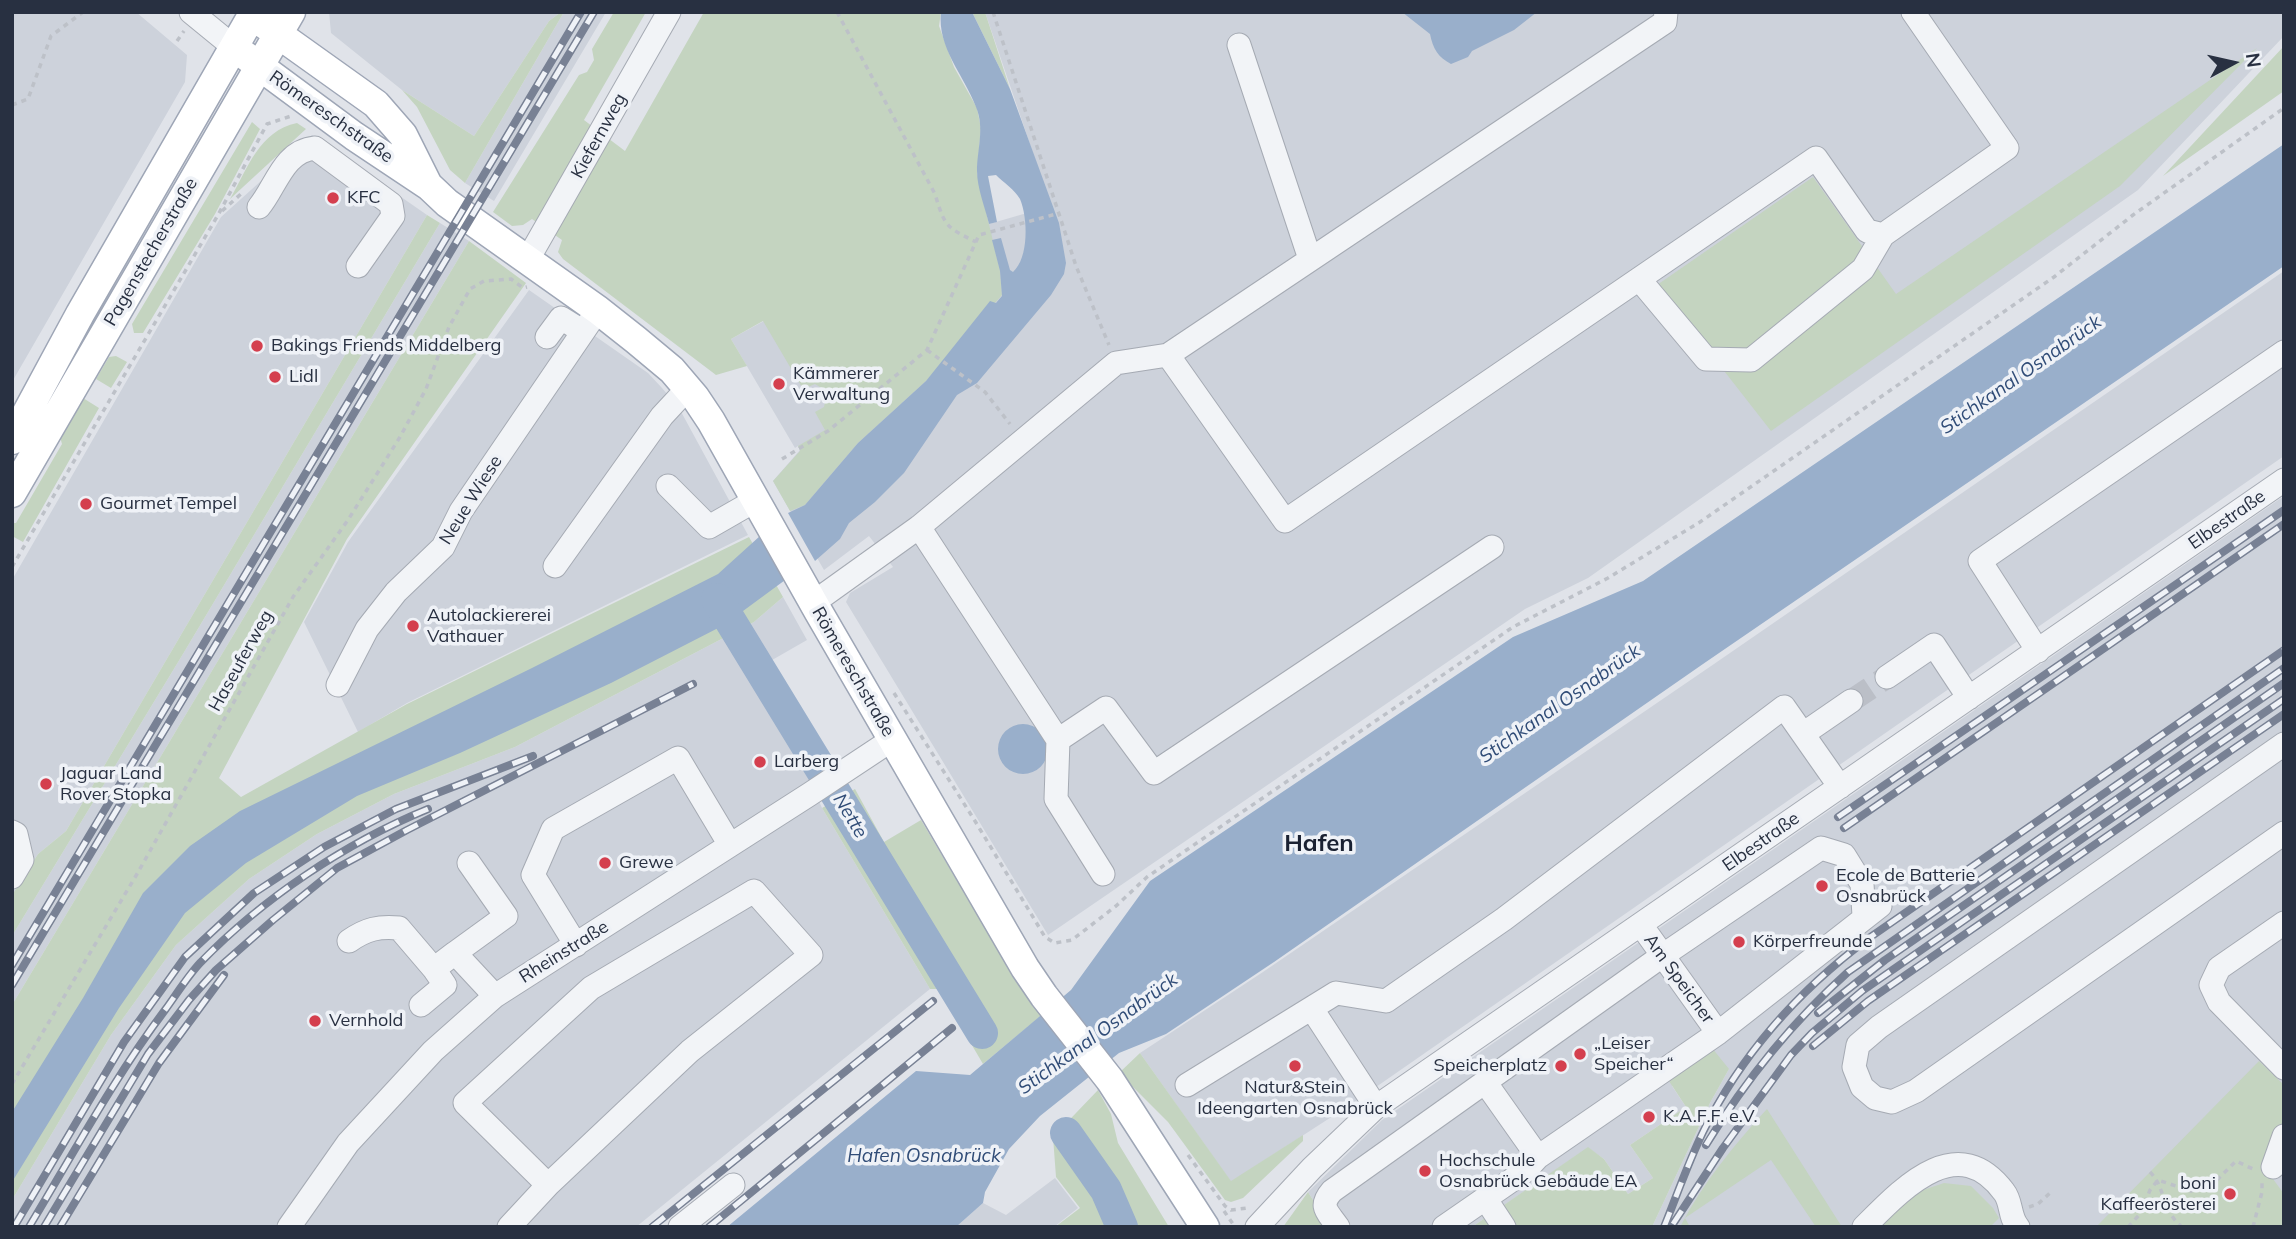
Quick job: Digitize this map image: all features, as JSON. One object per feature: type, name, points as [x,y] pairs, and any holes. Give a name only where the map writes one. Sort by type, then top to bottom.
[{"type":"main road","name":"Pagenstecherstraße","points":[[12,440],[80,314],[235,48],[252,13]]},
{"type":"main road","name":"Römereschstraße","points":[[252,13],[284,24],[376,104],[403,135],[429,186]]},
{"type":"main road","name":"Pagenstecherstraße","points":[[12,494],[284,24]]},
{"type":"main road","name":"Römereschstraße","points":[[235,48],[354,136],[429,186],[519,269],[590,320],[672,370],[688,388],[711,421],[757,500],[813,603],[1025,968],[1110,1080],[1205,1227]]},
{"type":"street","points":[[191,12],[235,48]]},
{"type":"street","name":"Kiefernweg","points":[[519,269],[668,12]]},
{"type":"street","points":[[813,603],[919,527],[1116,363],[1168,355],[1665,22],[1666,12]]},
{"type":"street","points":[[1639,279],[1706,359],[1751,360],[1863,269],[1883,235],[2007,148],[1913,12]]},
{"type":"street","points":[[1239,45],[1310,259]]},
{"type":"street","points":[[258,207],[268,196],[279,171],[304,149],[315,148],[391,204],[393,216],[358,265]]},
{"type":"street","points":[[1168,355],[1285,521],[1816,158],[1867,231],[1883,235]]},
{"type":"street","points":[[547,337],[561,317],[590,320]]},
{"type":"street","name":"Neue Wiese","points":[[338,685],[366,629],[396,592],[443,547],[461,511],[590,320]]},
{"type":"street","points":[[2038,651],[1980,561],[2284,352]]},
{"type":"street","points":[[555,566],[662,416],[688,388]]},
{"type":"street","name":"Elbestraße","points":[[1257,1227],[1312,1168],[1376,1107],[2284,480]]},
{"type":"street","points":[[668,486],[709,527],[757,500]]},
{"type":"street","points":[[919,527],[1058,740],[1056,799],[1103,874]]},
{"type":"street","points":[[1058,740],[1106,708],[1154,773],[1492,547]]},
{"type":"street","points":[[1887,677],[1934,645],[1969,698]]},
{"type":"street","points":[[1803,734],[1851,701]]},
{"type":"street","points":[[1187,1085],[1336,993],[1386,1001],[1504,919],[1784,707],[1840,787]]},
{"type":"street","name":"Rheinstraße","points":[[289,1227],[348,1143],[433,1051],[495,996],[810,794],[892,738]]},
{"type":"street","points":[[2284,744],[1879,1027],[1858,1045],[1854,1067],[1862,1087],[1875,1098],[1892,1102],[1916,1091],[2284,833]]},
{"type":"street","points":[[576,944],[533,875],[553,829],[678,758],[730,845]]},
{"type":"street","points":[[12,832],[16,834],[22,860],[12,877]]},
{"type":"street","name":"Am Speicher","points":[[1444,1227],[1525,1171],[1538,1157],[1718,1033],[1872,911],[1862,884],[1844,855],[1821,848],[1662,956]]},
{"type":"street","points":[[435,969],[506,916],[469,863]]},
{"type":"street","points":[[520,1223],[548,1185],[690,1051],[811,955],[754,891],[591,988],[464,1103],[548,1185]]},
{"type":"street","points":[[2284,923],[2219,968],[2211,985],[2219,1002],[2284,1068]]},
{"type":"street","name":"Am Speicher","points":[[1641,925],[1718,1033]]},
{"type":"street","points":[[349,941],[363,931],[380,926],[399,928],[435,969],[445,985],[421,1005]]},
{"type":"street","points":[[455,953],[495,996]]},
{"type":"street","points":[[1338,1227],[1324,1206],[1325,1199],[1332,1191],[1662,956]]},
{"type":"street","points":[[1312,1009],[1376,1107]]},
{"type":"street","points":[[1485,1082],[1538,1157]]},
{"type":"street","points":[[2273,1167],[2284,1136]]},
{"type":"street","points":[[1864,1227],[1905,1186],[1935,1168],[1961,1164],[1984,1170],[2006,1194],[2014,1223],[2018,1227]]},
{"type":"street","points":[[680,1227],[733,1185]]},
{"type":"street","points":[[1485,1198],[1504,1227]]},
{"type":"path","points":[[12,105],[28,99],[51,36],[83,12]]},
{"type":"path","points":[[837,12],[935,194],[943,220],[950,229],[976,242]]},
{"type":"path","points":[[993,12],[1076,266],[1116,363]]},
{"type":"path","points":[[890,687],[1045,937],[1055,943],[1072,940],[1116,906],[1147,877],[1513,627],[1608,578],[1700,522],[2054,276],[2133,215],[2284,108]]},
{"type":"path","points":[[12,567],[218,215],[267,124],[299,115]]},
{"type":"path","points":[[782,459],[828,431],[928,352],[979,235],[1058,214]]},
{"type":"path","name":"Haseuferweg","points":[[12,1084],[137,874],[293,597],[348,520],[400,437],[426,389],[449,327],[470,289],[484,281],[519,269]]},
{"type":"path","points":[[928,352],[985,392],[1023,439]]},
{"type":"path","points":[[2150,1172],[2158,1180],[2192,1191],[2213,1184],[2236,1161],[2261,1174],[2262,1192],[2253,1227]]},
{"type":"path","points":[[2158,1180],[2164,1203],[2176,1224],[2182,1227]]},
{"type":"path","points":[[2128,1227],[2141,1213],[2150,1190],[2158,1180]]},
{"type":"shaded area","points":[[12,12],[136,12],[187,55],[185,82],[12,382]]},
{"type":"shaded area","points":[[329,12],[561,12],[549,21],[474,136],[402,90],[331,33]]},
{"type":"shaded area","points":[[564,12],[606,12],[494,201],[465,183]]},
{"type":"shaded area","points":[[985,12],[2284,12],[2284,36],[2138,190],[1588,578],[1525,609],[1048,935],[846,602],[850,593],[893,567],[869,536],[824,570],[773,481],[800,450],[798,446],[795,448],[731,339],[943,223],[989,224],[1051,206]]},
{"type":"shaded area","points":[[312,135],[427,215],[66,831],[38,854],[12,895],[12,580],[221,217]]},
{"type":"shaded area","points":[[440,223],[469,241],[12,1005],[12,936]]},
{"type":"shaded area","points":[[2284,271],[2284,456],[1353,1103],[1231,1182],[1140,1053],[1714,664]]},
{"type":"shaded area","points":[[529,290],[648,373],[662,388],[679,408],[748,535],[407,703],[358,732],[304,622],[348,542]]},
{"type":"shaded area","points":[[2284,496],[2284,1227],[1652,1227],[1710,1103],[1729,1069],[1672,1086],[1686,1107],[1630,1145],[1653,1178],[1628,1194],[1604,1159],[1588,1148],[1472,1227],[1330,1227],[1308,1192],[1382,1120]]},
{"type":"shaded area","points":[[783,597],[807,640],[746,675],[806,773],[822,808],[930,989],[636,1227],[12,1227],[12,1200],[111,1035],[176,945],[249,879],[317,834],[394,794],[515,747],[754,622]]},
{"type":"shaded area","points":[[1055,1178],[1078,1208],[1054,1227],[956,1227],[983,1203],[1006,1215]]},
{"type":"green space","points":[[564,12],[465,183],[450,170],[417,107],[402,90],[474,136],[549,21]]},
{"type":"green space","points":[[614,12],[646,12],[584,120],[625,151],[704,12],[941,12],[939,26],[954,67],[977,108],[981,128],[977,173],[1000,271],[1002,295],[926,381],[858,443],[805,505],[790,511],[773,481],[800,451],[798,446],[825,430],[815,412],[824,407],[826,397],[815,384],[803,389],[763,321],[731,339],[747,366],[716,375],[563,259],[558,252],[562,240],[532,219],[523,225],[512,226],[493,212],[579,75],[587,72],[594,60],[592,49]]},
{"type":"green space","points":[[972,12],[985,12],[1010,89]]},
{"type":"green space","points":[[2284,46],[2284,91],[2163,176]]},
{"type":"green space","points":[[2257,48],[2120,186],[1771,431],[1657,285],[1813,177],[1896,294]]},
{"type":"green space","points":[[252,122],[260,129],[215,214],[143,333],[134,333],[132,324]]},
{"type":"green space","points":[[297,123],[306,129],[230,199],[249,163],[264,142],[284,127]]},
{"type":"green space","points":[[427,215],[440,223],[12,936],[12,895],[38,854],[66,831]]},
{"type":"green space","points":[[469,241],[526,283],[347,539],[219,778],[241,797],[407,704],[749,537],[783,597],[754,622],[515,747],[394,794],[317,834],[249,879],[176,945],[111,1035],[12,1200],[12,1005]]},
{"type":"green space","points":[[116,356],[127,362],[111,388],[96,379],[109,357]]},
{"type":"green space","points":[[83,398],[99,408],[23,542],[12,536],[12,523],[16,523],[62,444],[60,437]]},
{"type":"green space","points":[[855,789],[884,842],[921,820],[1014,977],[1042,1015],[983,1064],[939,989],[930,989],[822,808]]},
{"type":"green space","points":[[1712,1048],[1729,1069],[1710,1103],[1652,1227],[1472,1227],[1588,1147],[1604,1159],[1628,1194],[1653,1178],[1630,1145],[1686,1107],[1667,1078]]},
{"type":"green space","points":[[1140,1053],[1231,1181],[1303,1135],[1303,1141],[1243,1198],[1231,1202],[1225,1200],[1168,1122],[1119,1073]]},
{"type":"green space","points":[[2259,1061],[2284,1085],[2284,1124],[2275,1139],[2265,1168],[2284,1194],[2284,1227],[2096,1227]]},
{"type":"green space","points":[[1098,1090],[1111,1114],[1118,1143],[1169,1227],[1055,1227],[1080,1208],[1056,1177],[1053,1137]]},
{"type":"green space","points":[[1767,1109],[1842,1227],[1816,1227],[1771,1160],[1685,1218],[1720,1165]]},
{"type":"green space","points":[[1944,1183],[1971,1186],[1999,1218],[1990,1227],[1881,1227],[1914,1193]]},
{"type":"green space","points":[[1308,1192],[1330,1227],[1283,1227]]},
{"type":"green space","points":[[1685,1218],[1690,1227],[1680,1227]]},
{"type":"water","points":[[941,12],[972,12],[1010,89],[1059,223],[1066,263],[1064,274],[1051,295],[977,383],[957,395],[904,473],[849,523],[840,539],[815,561],[788,513],[805,505],[858,443],[926,381],[990,301],[996,303],[1002,296],[1000,271],[992,240],[1001,238],[1010,270],[1013,272],[1022,257],[1026,237],[1023,207],[1012,189],[996,175],[988,176],[997,222],[989,224],[977,177],[979,115],[947,49],[943,38]]},
{"type":"water","points":[[1402,12],[1537,12],[1514,30],[1451,64],[1437,52],[1430,34]]},
{"type":"water","name":"Hafen Osnabrück","points":[[2284,144],[2284,266],[1274,962],[1166,1034],[1119,1053],[1040,1116],[1009,1149],[985,1192],[983,1203],[956,1227],[727,1227],[916,1071],[970,1075],[1071,990],[1150,881],[1513,637],[1643,581]]},
{"type":"water","points":[[771,526],[796,572],[724,625],[611,683],[460,753],[357,796],[246,863],[185,913],[119,1008],[12,1182],[12,1112],[83,998],[143,893],[190,846],[240,811],[718,574]]},
{"type":"water","points":[[1023,724],[1041,731],[1048,749],[1041,767],[1023,774],[1005,767],[998,749],[1005,731]]},
{"type":"waterway","name":"Nette","points":[[717,599],[982,1033]]},
{"type":"waterway","name":"Nette","points":[[1066,1133],[1106,1190],[1122,1227]]},
{"type":"tunnel","points":[[1851,701],[1887,677]]},
{"type":"railway","points":[[12,965],[581,12]]},
{"type":"railway","points":[[12,985],[594,12]]},
{"type":"railway","points":[[1838,817],[2284,510]]},
{"type":"railway","points":[[1844,828],[2284,524]]},
{"type":"railway","points":[[1664,1227],[1687,1167],[1718,1103],[1774,1025],[1819,979],[1869,938],[2284,650]]},
{"type":"railway","points":[[1706,1145],[1771,1053],[1827,991],[1848,972],[2284,668]]},
{"type":"railway","points":[[1818,1013],[1885,960],[2284,683]]},
{"type":"railway","points":[[44,1227],[148,1054],[189,1000],[216,970],[273,920],[337,868],[693,684]]},
{"type":"railway","points":[[1673,1224],[1723,1148],[1791,1055],[1812,1033],[1862,991],[2284,699]]},
{"type":"railway","points":[[1813,1046],[1868,1001],[2284,714]]},
{"type":"railway","points":[[14,1227],[124,1042],[185,957],[254,893],[324,847],[396,809],[533,756]]},
{"type":"railway","points":[[29,1227],[128,1062],[200,963],[250,917],[306,875],[366,838],[428,809]]},
{"type":"railway","points":[[60,1227],[159,1063],[224,975]]},
{"type":"railway","points":[[652,1227],[933,1001]]},
{"type":"railway","points":[[709,1227],[952,1028]]},
{"type":"place","name":"KFC","points":[[333,198]]},
{"type":"place","name":"Bakings Friends Middelberg","points":[[257,346]]},
{"type":"place","name":"Lidl","points":[[275,377]]},
{"type":"place","name":"Kämmerer Verwaltung","points":[[779,384]]},
{"type":"place","name":"Gourmet Tempel","points":[[86,504]]},
{"type":"place","name":"Autolackiererei Vathauer","points":[[413,626]]},
{"type":"place","name":"Larberg","points":[[760,762]]},
{"type":"place","name":"Jaguar Land Rover Stopka","points":[[46,784]]},
{"type":"place","name":"Grewe","points":[[605,863]]},
{"type":"place","name":"Ecole de Batterie Osnabrück","points":[[1822,886]]},
{"type":"place","name":"Körperfreunde","points":[[1739,942]]},
{"type":"place","name":"Vernhold","points":[[315,1021]]},
{"type":"place","name":"„Leiser Speicher“","points":[[1580,1054]]},
{"type":"place","name":"Natur&Stein Ideengarten Osnabrück","points":[[1295,1066]]},
{"type":"place","name":"Speicherplatz","points":[[1561,1066]]},
{"type":"place","name":"K.A.F.F. e.V.","points":[[1649,1117]]},
{"type":"place","name":"Hochschule Osnabrück Gebäude EA","points":[[1425,1171]]},
{"type":"place","name":"boni Kaffeerösterei","points":[[2230,1194]]},
{"type":"district","name":"Hafen","points":[[1319,844]]},
{"type":"water label","name":"Stichkanal Osnabrück","points":[[2021,375]]},
{"type":"water label","name":"Stichkanal Osnabrück","points":[[1560,704]]},
{"type":"water label","name":"Stichkanal Osnabrück","points":[[1098,1034]]}]
